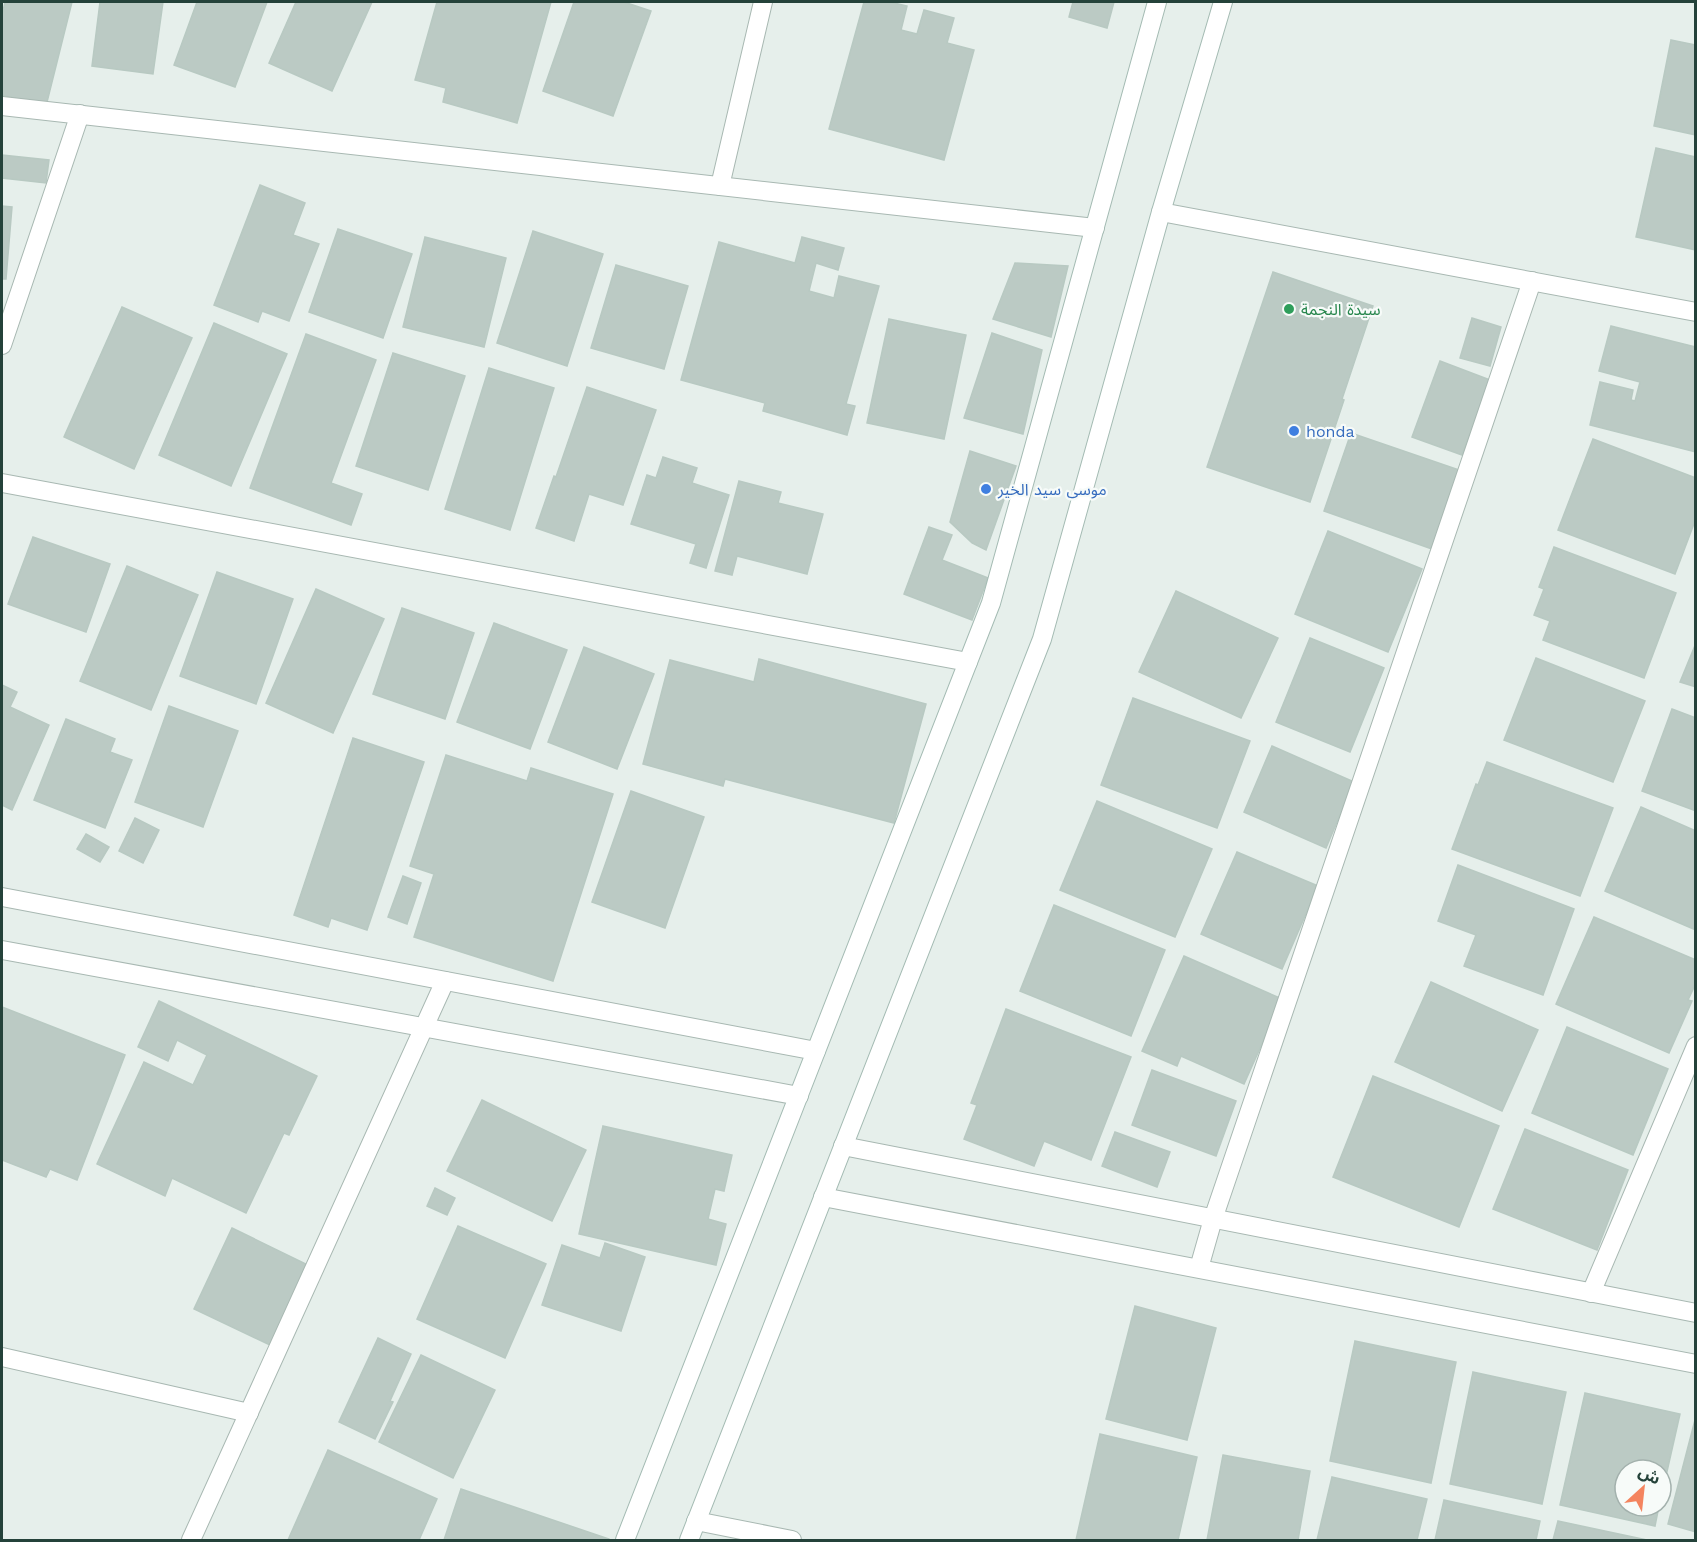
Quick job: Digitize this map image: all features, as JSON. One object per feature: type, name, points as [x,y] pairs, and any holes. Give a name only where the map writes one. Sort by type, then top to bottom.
[{"type":"street","points":[[720,186],[763,2]]},
{"type":"street","points":[[625,1540],[991,603],[1157,2]]},
{"type":"street","points":[[688,1540],[1042,639],[1161,212],[1223,2]]},
{"type":"street","points":[[2,106],[1095,228]]},
{"type":"street","points":[[2,345],[80,114]]},
{"type":"street","points":[[1161,212],[1695,312]]},
{"type":"street","points":[[1199,1268],[1213,1219],[1532,282]]},
{"type":"street","points":[[2,483],[968,662]]},
{"type":"street","points":[[2,897],[816,1051]]},
{"type":"street","points":[[2,950],[798,1096]]},
{"type":"street","points":[[191,1540],[445,981]]},
{"type":"street","points":[[1591,1293],[1695,1046]]},
{"type":"street","points":[[843,1146],[1695,1313]]},
{"type":"street","points":[[823,1197],[1695,1364]]},
{"type":"street","points":[[2,1357],[249,1413]]},
{"type":"street","points":[[696,1521],[792,1540]]},
{"type":"building","points":[[5,2],[72,2],[46,106],[2,95],[2,15]]},
{"type":"building","points":[[100,2],[163,2],[153,74],[92,66]]},
{"type":"building","points":[[197,2],[267,2],[235,87],[174,65]]},
{"type":"building","points":[[296,2],[372,2],[332,91],[269,63]]},
{"type":"building","points":[[437,2],[551,2],[517,123],[443,102],[446,88],[415,80]]},
{"type":"building","points":[[574,2],[624,2],[651,11],[613,116],[543,91]]},
{"type":"building","points":[[864,2],[890,2],[907,6],[901,30],[917,34],[924,10],[954,18],[947,43],[974,50],[944,160],[829,129]]},
{"type":"building","points":[[1073,2],[1114,2],[1107,28],[1069,17]]},
{"type":"building","points":[[1671,40],[1696,45],[1696,135],[1654,126]]},
{"type":"building","points":[[1656,148],[1696,157],[1696,250],[1636,237]]},
{"type":"building","points":[[2,155],[49,160],[46,183],[2,178]]},
{"type":"building","points":[[260,185],[305,203],[293,235],[319,244],[289,321],[262,311],[258,322],[214,305]]},
{"type":"building","points":[[2,206],[12,207],[6,279],[2,279]]},
{"type":"building","points":[[338,229],[412,254],[383,338],[309,312]]},
{"type":"building","points":[[533,231],[603,254],[567,366],[497,343]]},
{"type":"building","points":[[425,237],[506,258],[484,347],[403,327]]},
{"type":"building","points":[[802,237],[844,248],[838,270],[816,263],[809,291],[834,298],[839,276],[879,286],[846,404],[855,406],[847,435],[763,411],[765,403],[681,380],[719,242],[795,263]]},
{"type":"building","points":[[1015,263],[1068,266],[1051,337],[993,319]]},
{"type":"building","points":[[616,265],[688,286],[664,369],[591,348]]},
{"type":"building","points":[[1273,272],[1373,306],[1310,502],[1207,467]]},
{"type":"building","points":[[122,307],[192,338],[134,469],[64,437]]},
{"type":"building","points":[[1472,318],[1501,327],[1490,366],[1460,358]]},
{"type":"building","points":[[889,319],[966,335],[944,439],[867,423]]},
{"type":"building","points":[[214,323],[287,354],[231,486],[159,455]]},
{"type":"building","points":[[1611,326],[1696,347],[1696,452],[1590,425],[1600,382],[1633,390],[1631,400],[1635,401],[1640,382],[1599,371]]},
{"type":"building","points":[[992,333],[1042,350],[1023,434],[964,418]]},
{"type":"building","points":[[306,334],[376,360],[331,483],[362,494],[351,525],[250,488]]},
{"type":"building","points":[[393,353],[465,376],[428,490],[356,466]]},
{"type":"building","points":[[1440,361],[1490,380],[1462,455],[1412,437]]},
{"type":"building","points":[[489,368],[554,388],[510,530],[445,509]]},
{"type":"building","points":[[587,387],[656,410],[623,505],[589,494],[574,541],[536,528]]},
{"type":"building","points":[[1351,433],[1459,470],[1432,549],[1324,511]]},
{"type":"building","points":[[1593,439],[1696,478],[1696,517],[1675,574],[1558,530]]},
{"type":"building","points":[[970,451],[1016,466],[986,550],[972,543],[950,522]]},
{"type":"building","points":[[663,457],[697,468],[692,483],[729,495],[706,568],[690,563],[696,544],[631,524],[647,475],[656,478]]},
{"type":"building","points":[[739,481],[781,492],[778,503],[823,514],[807,574],[737,556],[732,575],[715,571]]},
{"type":"building","points":[[929,527],[952,535],[942,560],[988,578],[972,620],[904,594]]},
{"type":"building","points":[[1328,531],[1422,569],[1388,652],[1295,614]]},
{"type":"building","points":[[33,537],[110,564],[86,632],[8,604]]},
{"type":"building","points":[[1554,547],[1676,593],[1644,678],[1543,640],[1550,621],[1534,615],[1544,589],[1539,587]]},
{"type":"building","points":[[127,566],[198,595],[151,710],[80,681]]},
{"type":"building","points":[[217,572],[293,599],[256,704],[180,676]]},
{"type":"building","points":[[316,589],[384,619],[333,733],[266,703]]},
{"type":"building","points":[[1176,591],[1278,638],[1241,718],[1139,672]]},
{"type":"building","points":[[402,608],[474,633],[445,719],[373,694]]},
{"type":"building","points":[[494,623],[567,650],[530,749],[457,722]]},
{"type":"building","points":[[1310,638],[1384,668],[1350,752],[1276,722]]},
{"type":"building","points":[[1696,643],[1696,687],[1680,682]]},
{"type":"building","points":[[584,647],[654,674],[617,769],[548,742]]},
{"type":"building","points":[[1536,658],[1645,701],[1613,782],[1504,740]]},
{"type":"building","points":[[759,659],[926,704],[894,823],[725,779],[723,786],[643,764],[670,660],[754,682]]},
{"type":"building","points":[[2,685],[17,692],[10,707],[49,725],[12,810],[2,805]]},
{"type":"building","points":[[1133,698],[1250,741],[1217,828],[1101,785]]},
{"type":"building","points":[[169,706],[238,731],[203,827],[135,802]]},
{"type":"building","points":[[1672,709],[1696,718],[1696,811],[1642,791]]},
{"type":"building","points":[[66,719],[115,739],[110,752],[132,760],[105,828],[34,800]]},
{"type":"building","points":[[353,738],[424,762],[367,930],[331,918],[328,927],[294,915]]},
{"type":"building","points":[[1272,746],[1354,782],[1326,848],[1244,812]]},
{"type":"building","points":[[446,755],[527,781],[531,768],[613,794],[553,981],[414,937],[434,874],[410,866]]},
{"type":"building","points":[[1487,762],[1613,808],[1580,896],[1452,849],[1476,784],[1478,785]]},
{"type":"building","points":[[631,791],[704,817],[665,928],[592,902]]},
{"type":"building","points":[[1097,801],[1212,849],[1175,937],[1060,890]]},
{"type":"building","points":[[1641,807],[1696,831],[1696,930],[1605,891]]},
{"type":"building","points":[[135,818],[159,830],[143,863],[119,851]]},
{"type":"building","points":[[86,834],[109,847],[100,862],[77,849]]},
{"type":"building","points":[[1237,852],[1318,886],[1282,969],[1201,934]]},
{"type":"building","points":[[1458,865],[1574,909],[1543,995],[1464,966],[1476,935],[1438,921]]},
{"type":"building","points":[[403,876],[421,883],[407,924],[388,917]]},
{"type":"building","points":[[1054,905],[1165,950],[1131,1036],[1020,991]]},
{"type":"building","points":[[1594,917],[1696,960],[1696,983],[1688,1000],[1692,1001],[1669,1053],[1556,1004]]},
{"type":"building","points":[[1184,956],[1282,999],[1244,1084],[1181,1056],[1177,1066],[1142,1051]]},
{"type":"building","points":[[1431,982],[1538,1030],[1502,1111],[1395,1062]]},
{"type":"building","points":[[159,1001],[317,1076],[289,1135],[284,1133],[246,1213],[172,1178],[165,1196],[97,1164],[144,1062],[193,1085],[207,1055],[177,1040],[168,1061],[138,1047]]},
{"type":"building","points":[[2,1007],[125,1055],[77,1180],[50,1169],[46,1177],[2,1160]]},
{"type":"building","points":[[1006,1009],[1131,1057],[1091,1160],[1044,1141],[1034,1166],[964,1139],[977,1105],[971,1103]]},
{"type":"building","points":[[1567,1027],[1668,1069],[1633,1155],[1532,1113]]},
{"type":"building","points":[[1152,1070],[1236,1101],[1216,1156],[1132,1125]]},
{"type":"building","points":[[1373,1076],[1499,1126],[1459,1227],[1333,1177]]},
{"type":"building","points":[[482,1100],[586,1150],[552,1221],[447,1171]]},
{"type":"building","points":[[603,1126],[732,1155],[724,1191],[715,1189],[708,1219],[726,1224],[716,1265],[579,1234]]},
{"type":"building","points":[[1525,1129],[1628,1170],[1597,1250],[1493,1209]]},
{"type":"building","points":[[1115,1132],[1170,1152],[1157,1187],[1102,1166]]},
{"type":"building","points":[[435,1188],[455,1198],[447,1215],[427,1206]]},
{"type":"building","points":[[458,1226],[546,1264],[505,1358],[417,1319]]},
{"type":"building","points":[[232,1228],[308,1265],[270,1345],[194,1309]]},
{"type":"building","points":[[605,1243],[645,1257],[621,1331],[542,1305],[562,1245],[600,1258]]},
{"type":"building","points":[[1135,1306],[1216,1328],[1187,1440],[1106,1419]]},
{"type":"building","points":[[378,1338],[411,1354],[390,1401],[393,1402],[375,1439],[339,1422]]},
{"type":"building","points":[[1355,1341],[1456,1362],[1431,1483],[1330,1461]]},
{"type":"building","points":[[421,1355],[495,1390],[453,1478],[379,1442]]},
{"type":"building","points":[[1473,1372],[1566,1392],[1542,1504],[1450,1484]]},
{"type":"building","points":[[1585,1393],[1680,1414],[1670,1458],[1613,1458],[1613,1517],[1560,1505]]},
{"type":"building","points":[[1696,1416],[1696,1532],[1668,1524],[1670,1518],[1673,1518],[1673,1505]]},
{"type":"building","points":[[1100,1434],[1197,1457],[1178,1540],[1076,1540]]},
{"type":"building","points":[[328,1450],[437,1499],[419,1540],[288,1540]]},
{"type":"building","points":[[1223,1455],[1310,1471],[1298,1540],[1207,1540]]},
{"type":"building","points":[[1332,1477],[1427,1499],[1417,1540],[1317,1540]]},
{"type":"building","points":[[461,1489],[609,1539],[609,1540],[444,1540]]},
{"type":"building","points":[[1444,1500],[1540,1521],[1536,1540],[1435,1540]]},
{"type":"building","points":[[1619,1518],[1657,1518],[1655,1526]]},
{"type":"building","points":[[1558,1521],[1647,1540],[1553,1540]]},
{"type":"place","name":"سيدة النجمة","points":[[1289,309]]},
{"type":"place","name":"honda","points":[[1294,431]]},
{"type":"place","name":"موسى سيد الخير","points":[[986,489]]}]
